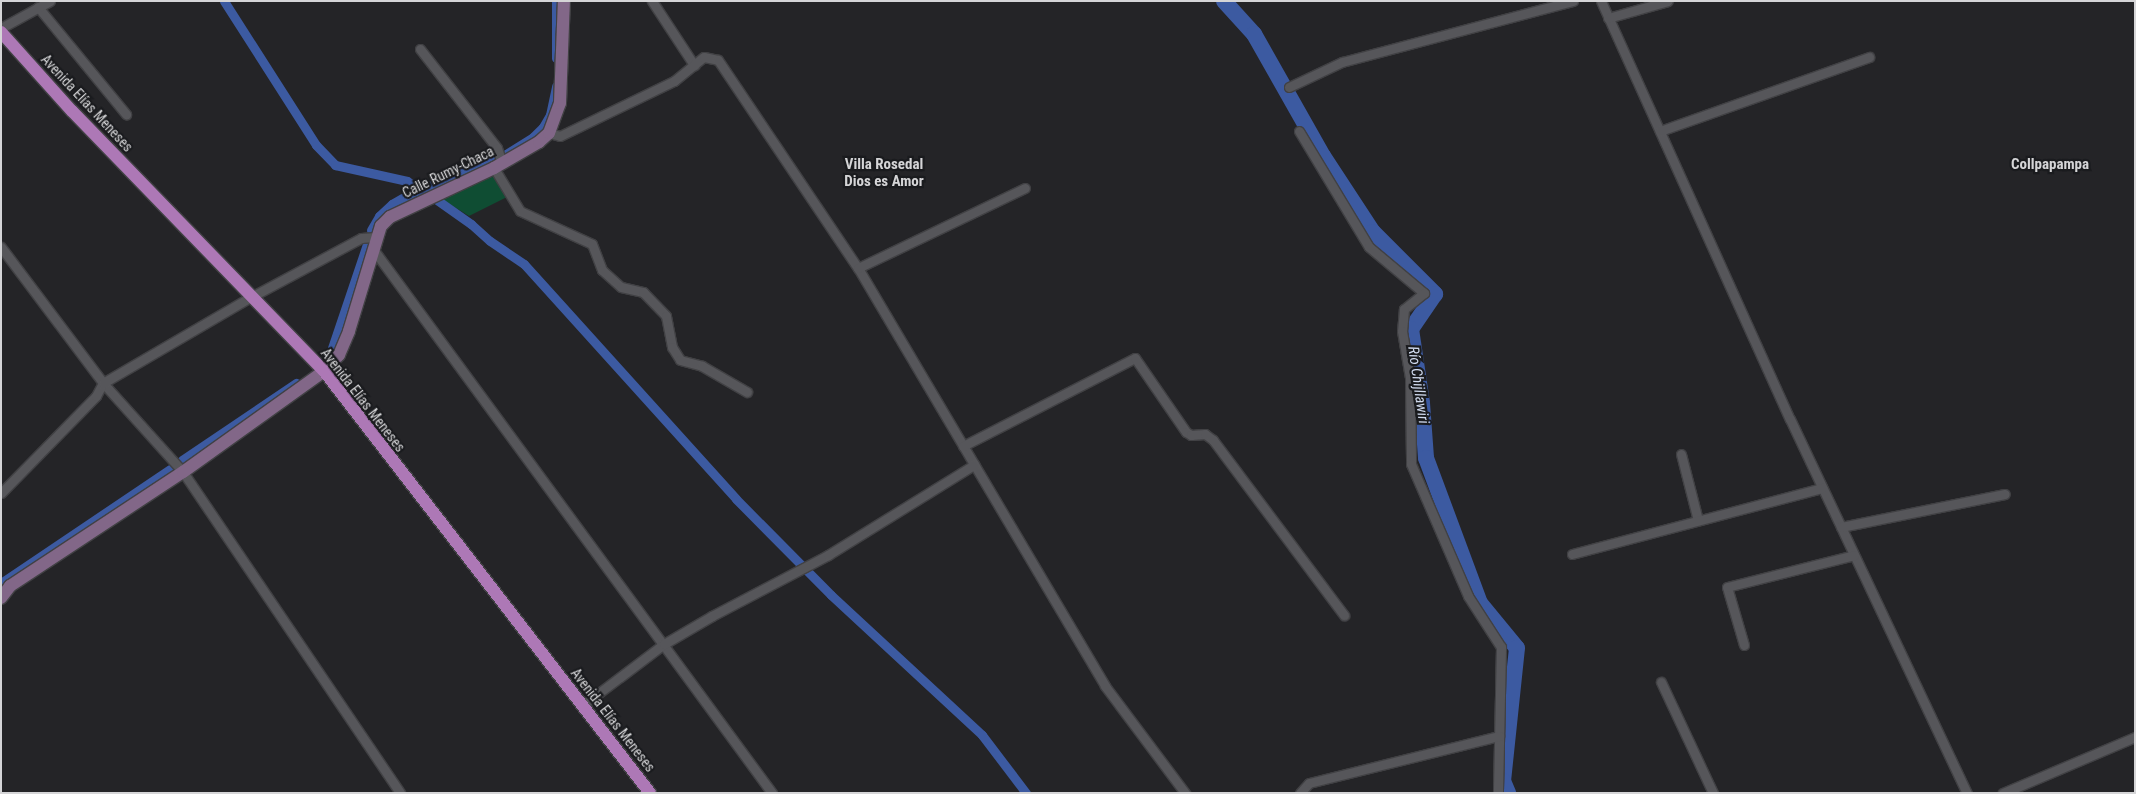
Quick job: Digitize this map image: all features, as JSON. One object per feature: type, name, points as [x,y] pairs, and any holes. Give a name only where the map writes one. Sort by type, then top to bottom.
[{"type":"main road","name":"Avenida Elías Meneses","points":[[1,32],[72,111],[324,371],[441,525],[650,793]]},
{"type":"street","points":[[1,28],[50,1]]},
{"type":"street","points":[[564,1],[560,103],[549,133],[560,136],[674,81],[704,57],[718,60],[858,268],[1104,686],[1186,793]]},
{"type":"street","points":[[652,1],[694,65]]},
{"type":"street","points":[[1289,87],[1342,62],[1573,1]]},
{"type":"street","points":[[1601,1],[1822,488],[1968,793]]},
{"type":"street","points":[[1608,18],[1668,1]]},
{"type":"street","points":[[38,7],[126,114]]},
{"type":"street","points":[[420,49],[498,148],[498,165],[520,211],[592,244],[602,270],[621,287],[643,292],[666,316],[672,347],[680,360],[702,366],[747,392]]},
{"type":"street","points":[[1660,131],[1869,57]]},
{"type":"street","points":[[1300,131],[1369,247],[1424,293],[1404,309],[1402,331],[1410,378],[1411,464],[1468,596],[1501,647],[1498,793]]},
{"type":"street","name":"Calle Rumy-Chaca","points":[[1,598],[10,586],[183,472],[324,371],[339,355],[349,331],[381,226],[390,217],[498,165],[539,142],[549,133]]},
{"type":"street","points":[[858,268],[1025,188]]},
{"type":"street","points":[[1,493],[96,396],[103,383],[252,296],[361,238],[375,243],[530,467],[664,644],[772,793]]},
{"type":"street","points":[[1,247],[103,383],[183,472],[400,793]]},
{"type":"street","points":[[963,446],[1135,358],[1186,432],[1191,435],[1205,434],[1213,440],[1344,615]]},
{"type":"street","points":[[1681,454],[1698,520]]},
{"type":"street","points":[[583,705],[664,644],[810,564],[974,465]]},
{"type":"street","points":[[1572,554],[1822,488]]},
{"type":"street","points":[[1841,527],[2005,494]]},
{"type":"street","points":[[1744,645],[1727,587],[1854,555]]},
{"type":"street","points":[[1661,682],[1713,793]]},
{"type":"street","points":[[1300,793],[1309,782],[1499,736]]},
{"type":"street","points":[[2003,793],[2135,737]]},
{"type":"green space","points":[[493,173],[507,197],[469,216],[440,198]]},
{"type":"waterway","points":[[224,1],[316,145],[335,165],[407,181],[426,193]]},
{"type":"waterway","points":[[556,1],[556,58]]},
{"type":"waterway","name":"Río Chijllawiri","points":[[1224,1],[1254,34],[1323,156],[1373,232],[1435,294],[1411,329],[1422,403],[1426,458],[1480,603],[1517,648],[1503,781],[1508,793]]},
{"type":"waterway","points":[[506,154],[533,137],[543,127],[550,115],[556,86]]},
{"type":"waterway","points":[[371,230],[379,216],[392,204],[409,194],[492,160]]},
{"type":"waterway","points":[[437,200],[471,224],[490,241],[524,264],[736,499],[831,595],[982,735],[1026,793]]},
{"type":"waterway","points":[[332,348],[367,244]]},
{"type":"waterway","points":[[182,460],[296,383]]},
{"type":"waterway","points":[[1,583],[170,469]]},
{"type":"district","name":"Collpapampa","points":[[2050,165]]},
{"type":"district","name":"Villa Rosedal Dios es Amor","points":[[884,172]]}]
